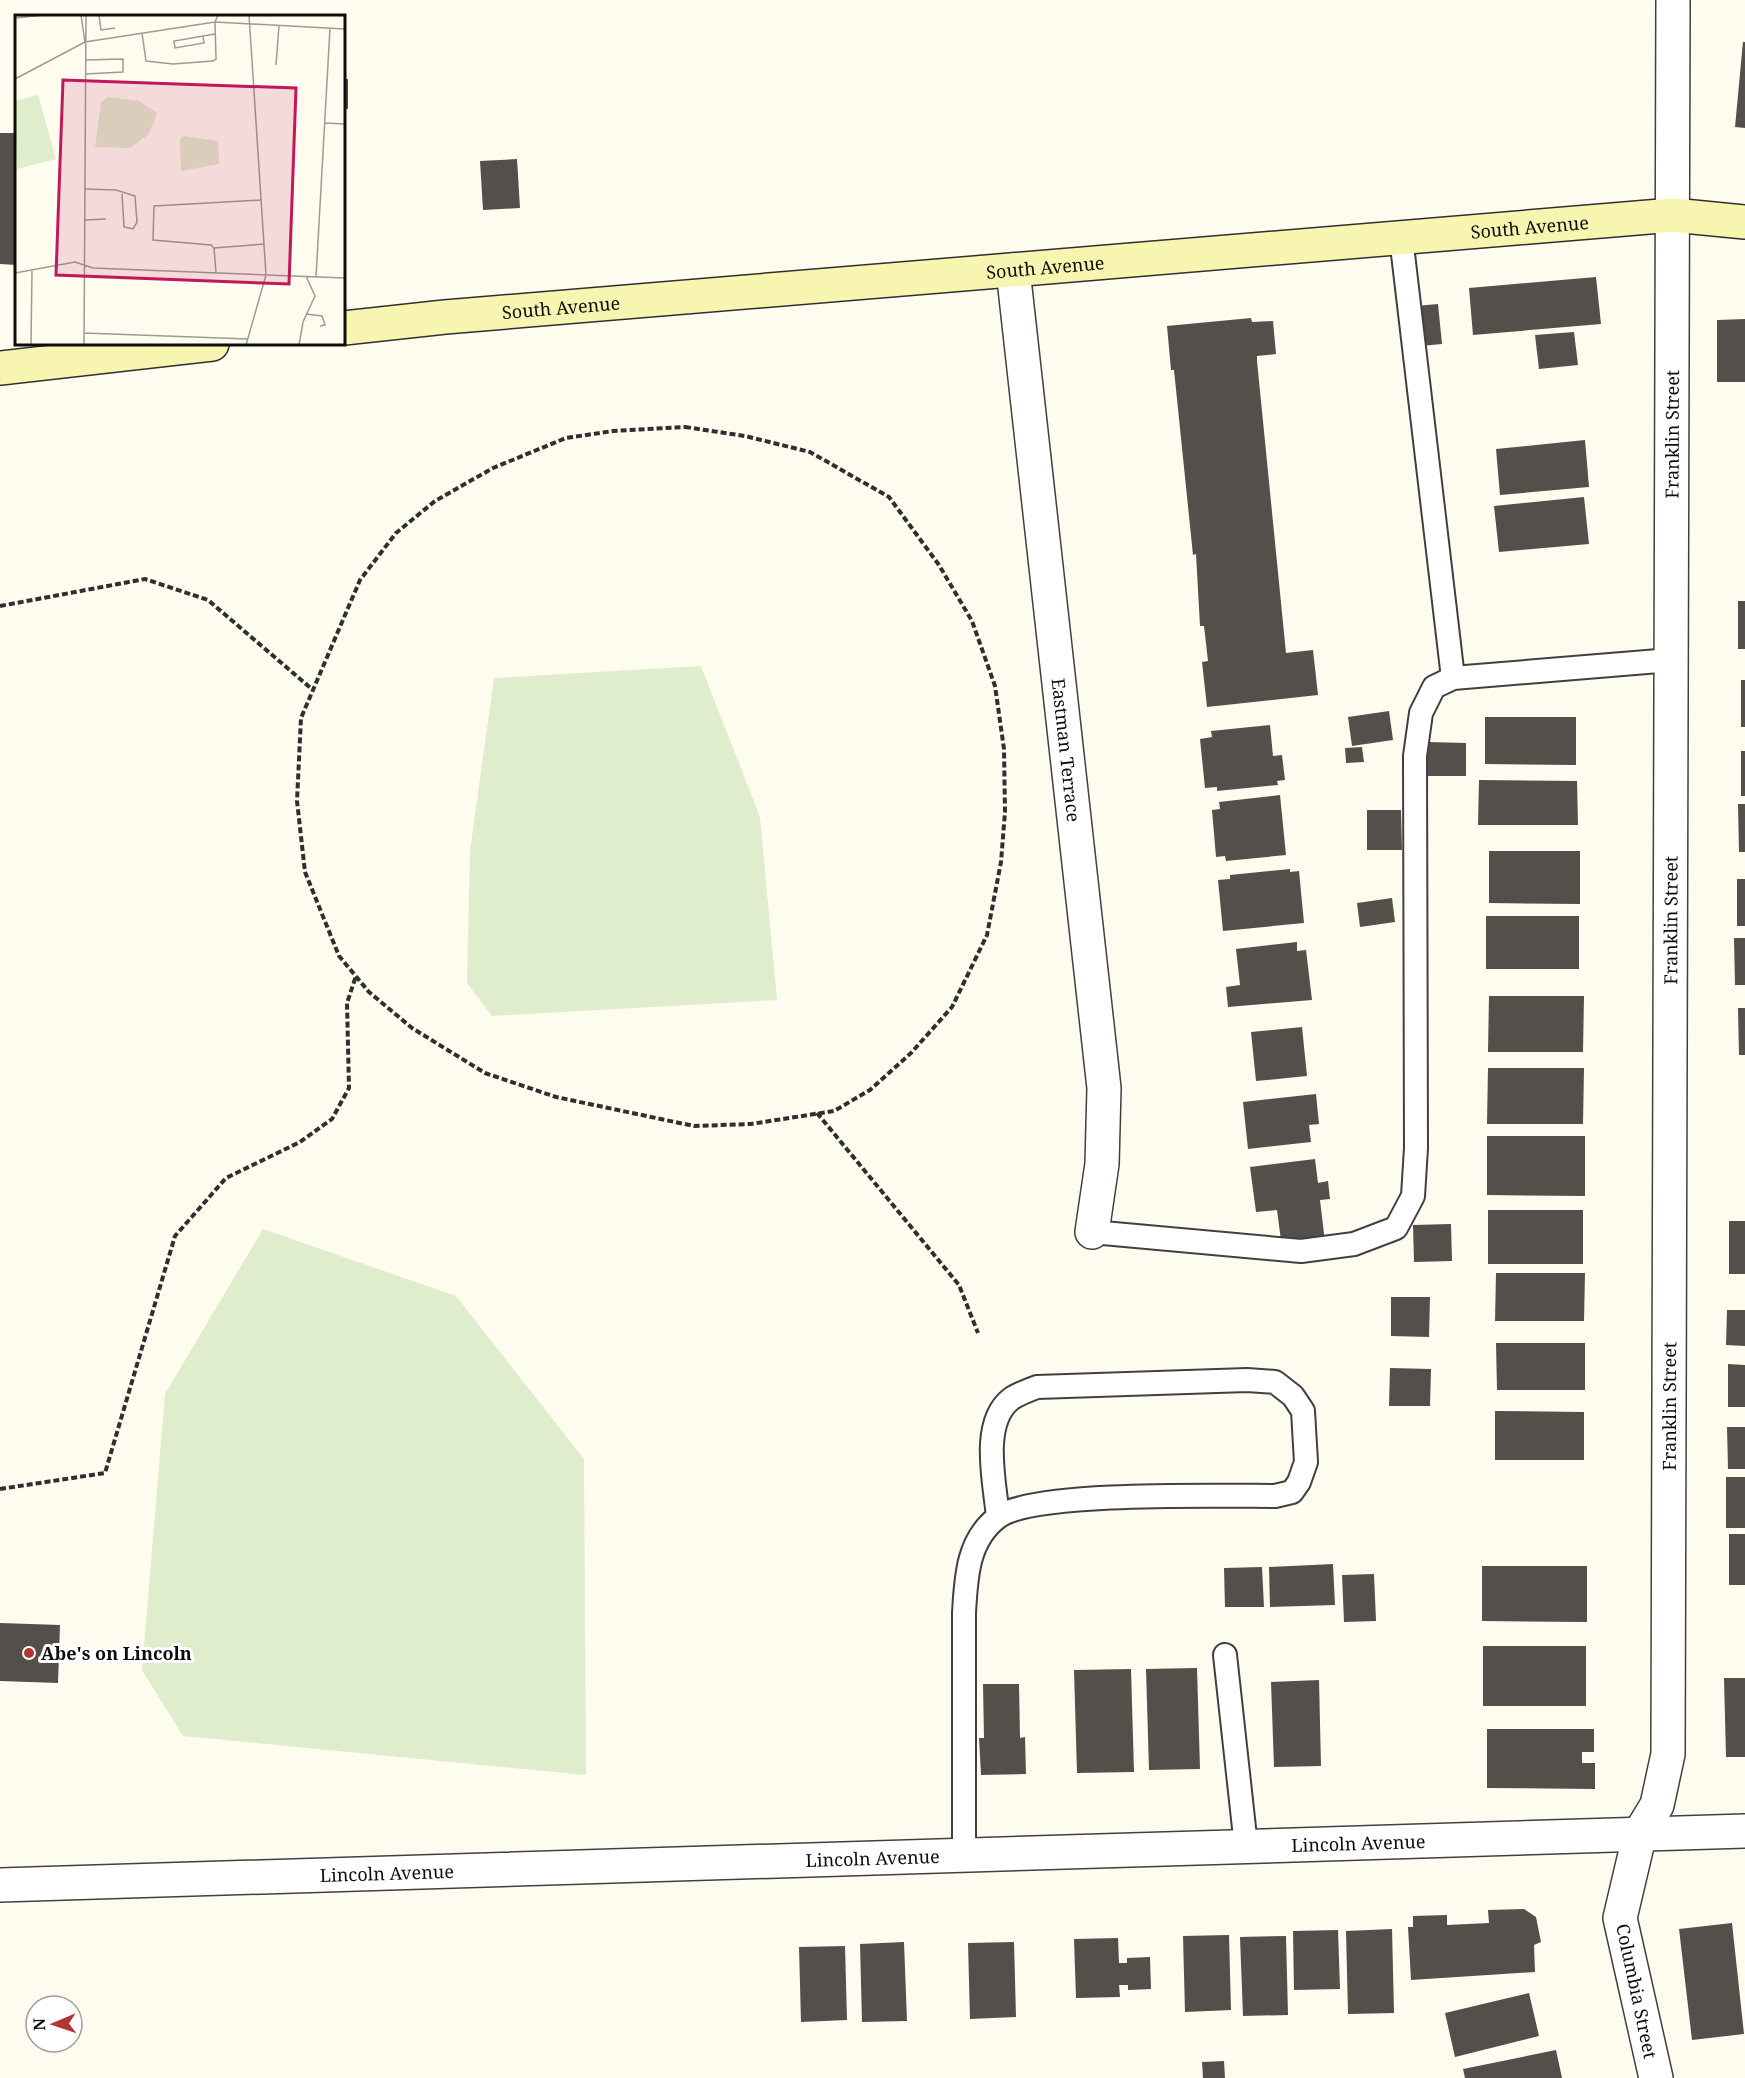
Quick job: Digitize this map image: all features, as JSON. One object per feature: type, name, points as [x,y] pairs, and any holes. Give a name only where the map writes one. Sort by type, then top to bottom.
[{"type":"street","name":"Franklin Street","points":[[1640,1833],[1657,1805],[1668,1754],[1673,0]]},
{"type":"street","name":"South Avenue","points":[[345,328],[444,317],[1672,214],[1745,222]]},
{"type":"street","name":"Eastman Terrace","points":[[1013,270],[1104,1088],[1102,1164],[1092,1232]]},
{"type":"street","points":[[0,368],[203,345]]},
{"type":"street","name":"Lincoln Avenue","points":[[0,1885],[1745,1831]]},
{"type":"street","name":"Columbia Street","points":[[1640,1833],[1620,1918],[1656,2078]]},
{"type":"lane","points":[[1401,237],[1454,678]]},
{"type":"lane","points":[[1092,1232],[1302,1251],[1354,1244],[1396,1228],[1413,1196],[1416,1148],[1415,756],[1421,713],[1434,687],[1454,678],[1671,660]]},
{"type":"lane","points":[[964,1856],[966,1576],[974,1546],[998,1517],[1029,1506],[1120,1497],[1275,1496],[1292,1492],[1299,1482],[1306,1462],[1303,1411],[1293,1396],[1275,1382],[1246,1380],[1037,1387],[1011,1399],[1001,1413],[991,1444],[998,1517]]},
{"type":"lane","points":[[1225,1655],[1246,1846]]},
{"type":"path","points":[[685,427],[746,436],[810,452],[890,497],[939,566],[972,621],[995,686],[1004,749],[1005,812],[1001,862],[987,935],[952,1007],[911,1053],[870,1090],[834,1111],[751,1124],[694,1126],[556,1097],[485,1073],[412,1028],[369,992],[356,976],[339,956],[305,872],[297,801],[301,718],[360,580],[396,534],[435,501],[493,468],[566,438],[613,431],[685,427]]},
{"type":"path","points":[[0,606],[145,579],[208,600],[313,690]]},
{"type":"path","points":[[0,1489],[105,1473],[175,1236],[225,1178],[300,1142],[332,1119],[349,1088],[347,1003],[356,976]]},
{"type":"path","points":[[818,1113],[959,1284],[978,1333]]},
{"type":"green space","points":[[701,666],[760,817],[777,1000],[492,1016],[467,983],[470,851],[494,678]]},
{"type":"green space","points":[[263,1229],[456,1296],[584,1459],[586,1775],[183,1736],[142,1670],[165,1394]]},
{"type":"building","points":[[1743,42],[1745,42],[1745,128],[1735,127]]},
{"type":"building","points":[[345,79],[348,79],[348,109],[345,109]]},
{"type":"building","points":[[0,133],[15,133],[15,265],[0,264]]},
{"type":"building","points":[[517,159],[520,208],[483,210],[480,161]]},
{"type":"building","points":[[1596,277],[1601,324],[1473,335],[1469,288]]},
{"type":"building","points":[[1438,304],[1442,344],[1420,346],[1416,306]]},
{"type":"building","points":[[1251,318],[1252,322],[1273,321],[1276,354],[1257,356],[1257,361],[1286,653],[1313,650],[1318,695],[1207,707],[1202,662],[1208,661],[1204,626],[1200,626],[1196,554],[1193,555],[1174,370],[1171,370],[1167,326]]},
{"type":"building","points":[[1745,319],[1745,382],[1717,382],[1717,320]]},
{"type":"building","points":[[1574,332],[1578,365],[1539,369],[1535,335]]},
{"type":"building","points":[[1585,440],[1589,487],[1500,495],[1496,449]]},
{"type":"building","points":[[1584,497],[1589,544],[1499,552],[1494,506]]},
{"type":"building","points":[[1738,601],[1745,601],[1745,649],[1738,649]]},
{"type":"building","points":[[1741,680],[1745,680],[1745,727],[1741,727]]},
{"type":"building","points":[[1389,711],[1393,740],[1352,746],[1348,717]]},
{"type":"building","points":[[1485,717],[1576,717],[1576,765],[1485,764]]},
{"type":"building","points":[[1270,725],[1273,756],[1282,755],[1285,780],[1277,781],[1278,785],[1217,791],[1217,787],[1205,788],[1200,739],[1212,737],[1211,731]]},
{"type":"building","points":[[1428,742],[1466,743],[1466,776],[1427,776]]},
{"type":"building","points":[[1362,747],[1364,762],[1346,763],[1345,748]]},
{"type":"building","points":[[1741,751],[1745,751],[1745,796],[1741,796]]},
{"type":"building","points":[[1479,780],[1577,781],[1578,825],[1478,825]]},
{"type":"building","points":[[1280,795],[1286,855],[1226,861],[1225,856],[1216,857],[1212,810],[1220,809],[1219,802]]},
{"type":"building","points":[[1738,804],[1745,804],[1745,852],[1739,852]]},
{"type":"building","points":[[1367,810],[1401,810],[1402,850],[1367,850]]},
{"type":"building","points":[[1489,851],[1580,851],[1580,904],[1489,903]]},
{"type":"building","points":[[1290,869],[1290,872],[1299,871],[1304,923],[1223,931],[1218,880],[1230,879],[1230,875]]},
{"type":"building","points":[[1737,879],[1745,879],[1745,926],[1737,926]]},
{"type":"building","points":[[1392,898],[1395,922],[1360,927],[1357,903]]},
{"type":"building","points":[[1486,916],[1579,916],[1579,969],[1486,969]]},
{"type":"building","points":[[1734,938],[1745,938],[1745,985],[1735,985]]},
{"type":"building","points":[[1297,942],[1297,951],[1306,950],[1312,1000],[1228,1007],[1226,987],[1240,985],[1236,949]]},
{"type":"building","points":[[1489,996],[1584,996],[1583,1052],[1488,1052]]},
{"type":"building","points":[[1738,1008],[1745,1008],[1745,1055],[1739,1055]]},
{"type":"building","points":[[1302,1027],[1307,1076],[1256,1081],[1251,1032]]},
{"type":"building","points":[[1488,1068],[1584,1068],[1583,1124],[1487,1124]]},
{"type":"building","points":[[1316,1094],[1319,1124],[1309,1125],[1311,1142],[1248,1149],[1243,1102]]},
{"type":"building","points":[[1487,1136],[1585,1136],[1585,1196],[1487,1195]]},
{"type":"building","points":[[1315,1159],[1318,1183],[1328,1181],[1330,1199],[1320,1200],[1325,1242],[1282,1248],[1277,1210],[1256,1212],[1250,1167]]},
{"type":"building","points":[[1488,1210],[1583,1210],[1583,1264],[1488,1264]]},
{"type":"building","points":[[1729,1221],[1745,1221],[1745,1274],[1729,1274]]},
{"type":"building","points":[[1451,1224],[1452,1261],[1414,1262],[1413,1225]]},
{"type":"building","points":[[1496,1273],[1585,1273],[1584,1321],[1495,1321]]},
{"type":"building","points":[[1391,1297],[1430,1297],[1429,1337],[1391,1336]]},
{"type":"building","points":[[1727,1310],[1745,1310],[1745,1346],[1726,1345]]},
{"type":"building","points":[[1496,1343],[1585,1343],[1585,1390],[1497,1390]]},
{"type":"building","points":[[1728,1364],[1745,1365],[1745,1407],[1728,1407]]},
{"type":"building","points":[[1390,1368],[1431,1369],[1430,1406],[1389,1406]]},
{"type":"building","points":[[1495,1411],[1584,1412],[1584,1460],[1495,1460]]},
{"type":"building","points":[[1727,1427],[1745,1427],[1745,1469],[1728,1469]]},
{"type":"building","points":[[1726,1477],[1745,1477],[1745,1528],[1726,1528]]},
{"type":"building","points":[[1729,1534],[1745,1534],[1745,1585],[1729,1585]]},
{"type":"building","points":[[1333,1564],[1335,1605],[1270,1607],[1269,1567]]},
{"type":"building","points":[[1482,1566],[1587,1566],[1587,1622],[1482,1621]]},
{"type":"building","points":[[1262,1567],[1264,1607],[1225,1607],[1224,1568]]},
{"type":"building","points":[[1374,1574],[1376,1621],[1344,1622],[1342,1575]]},
{"type":"building","name":"Abe's on Lincoln","points":[[0,1623],[60,1625],[58,1683],[0,1681]]},
{"type":"building","points":[[1483,1646],[1586,1646],[1586,1706],[1483,1706]]},
{"type":"building","points":[[1197,1668],[1200,1769],[1149,1770],[1146,1669]]},
{"type":"building","points":[[1131,1669],[1134,1772],[1077,1773],[1074,1670]]},
{"type":"building","points":[[1724,1678],[1745,1678],[1745,1757],[1726,1757]]},
{"type":"building","points":[[1319,1680],[1321,1766],[1274,1767],[1271,1682]]},
{"type":"building","points":[[983,1684],[1019,1684],[1020,1738],[1025,1737],[1026,1774],[981,1775],[979,1738],[984,1738]]},
{"type":"building","points":[[1487,1729],[1594,1729],[1594,1752],[1582,1752],[1582,1763],[1595,1763],[1595,1789],[1487,1788]]},
{"type":"building","points":[[1524,1909],[1536,1917],[1541,1942],[1534,1945],[1535,1972],[1411,1980],[1408,1927],[1413,1927],[1413,1916],[1447,1915],[1447,1925],[1489,1923],[1488,1910]]},
{"type":"building","points":[[1732,1923],[1744,2034],[1692,2040],[1679,1929]]},
{"type":"building","points":[[1392,1929],[1394,2013],[1348,2014],[1346,1931]]},
{"type":"building","points":[[1338,1930],[1340,1989],[1294,1990],[1293,1931]]},
{"type":"building","points":[[1229,1935],[1231,2010],[1185,2012],[1183,1936]]},
{"type":"building","points":[[1286,1936],[1288,2015],[1243,2016],[1240,1937]]},
{"type":"building","points":[[1118,1938],[1119,1963],[1127,1963],[1127,1958],[1150,1957],[1151,1989],[1128,1990],[1128,1985],[1119,1985],[1120,1997],[1076,1998],[1074,1939]]},
{"type":"building","points":[[904,1942],[907,2021],[862,2022],[860,1944]]},
{"type":"building","points":[[1014,1942],[1016,2017],[970,2019],[968,1943]]},
{"type":"building","points":[[845,1946],[847,2020],[801,2022],[799,1947]]},
{"type":"building","points":[[1529,1993],[1539,2036],[1455,2057],[1445,2013]]},
{"type":"building","points":[[1556,2050],[1562,2078],[1465,2078],[1463,2069]]},
{"type":"building","points":[[1224,2061],[1225,2078],[1203,2078],[1202,2062]]},
{"type":"place","name":"Abe's on Lincoln","points":[[29,1653]]}]
